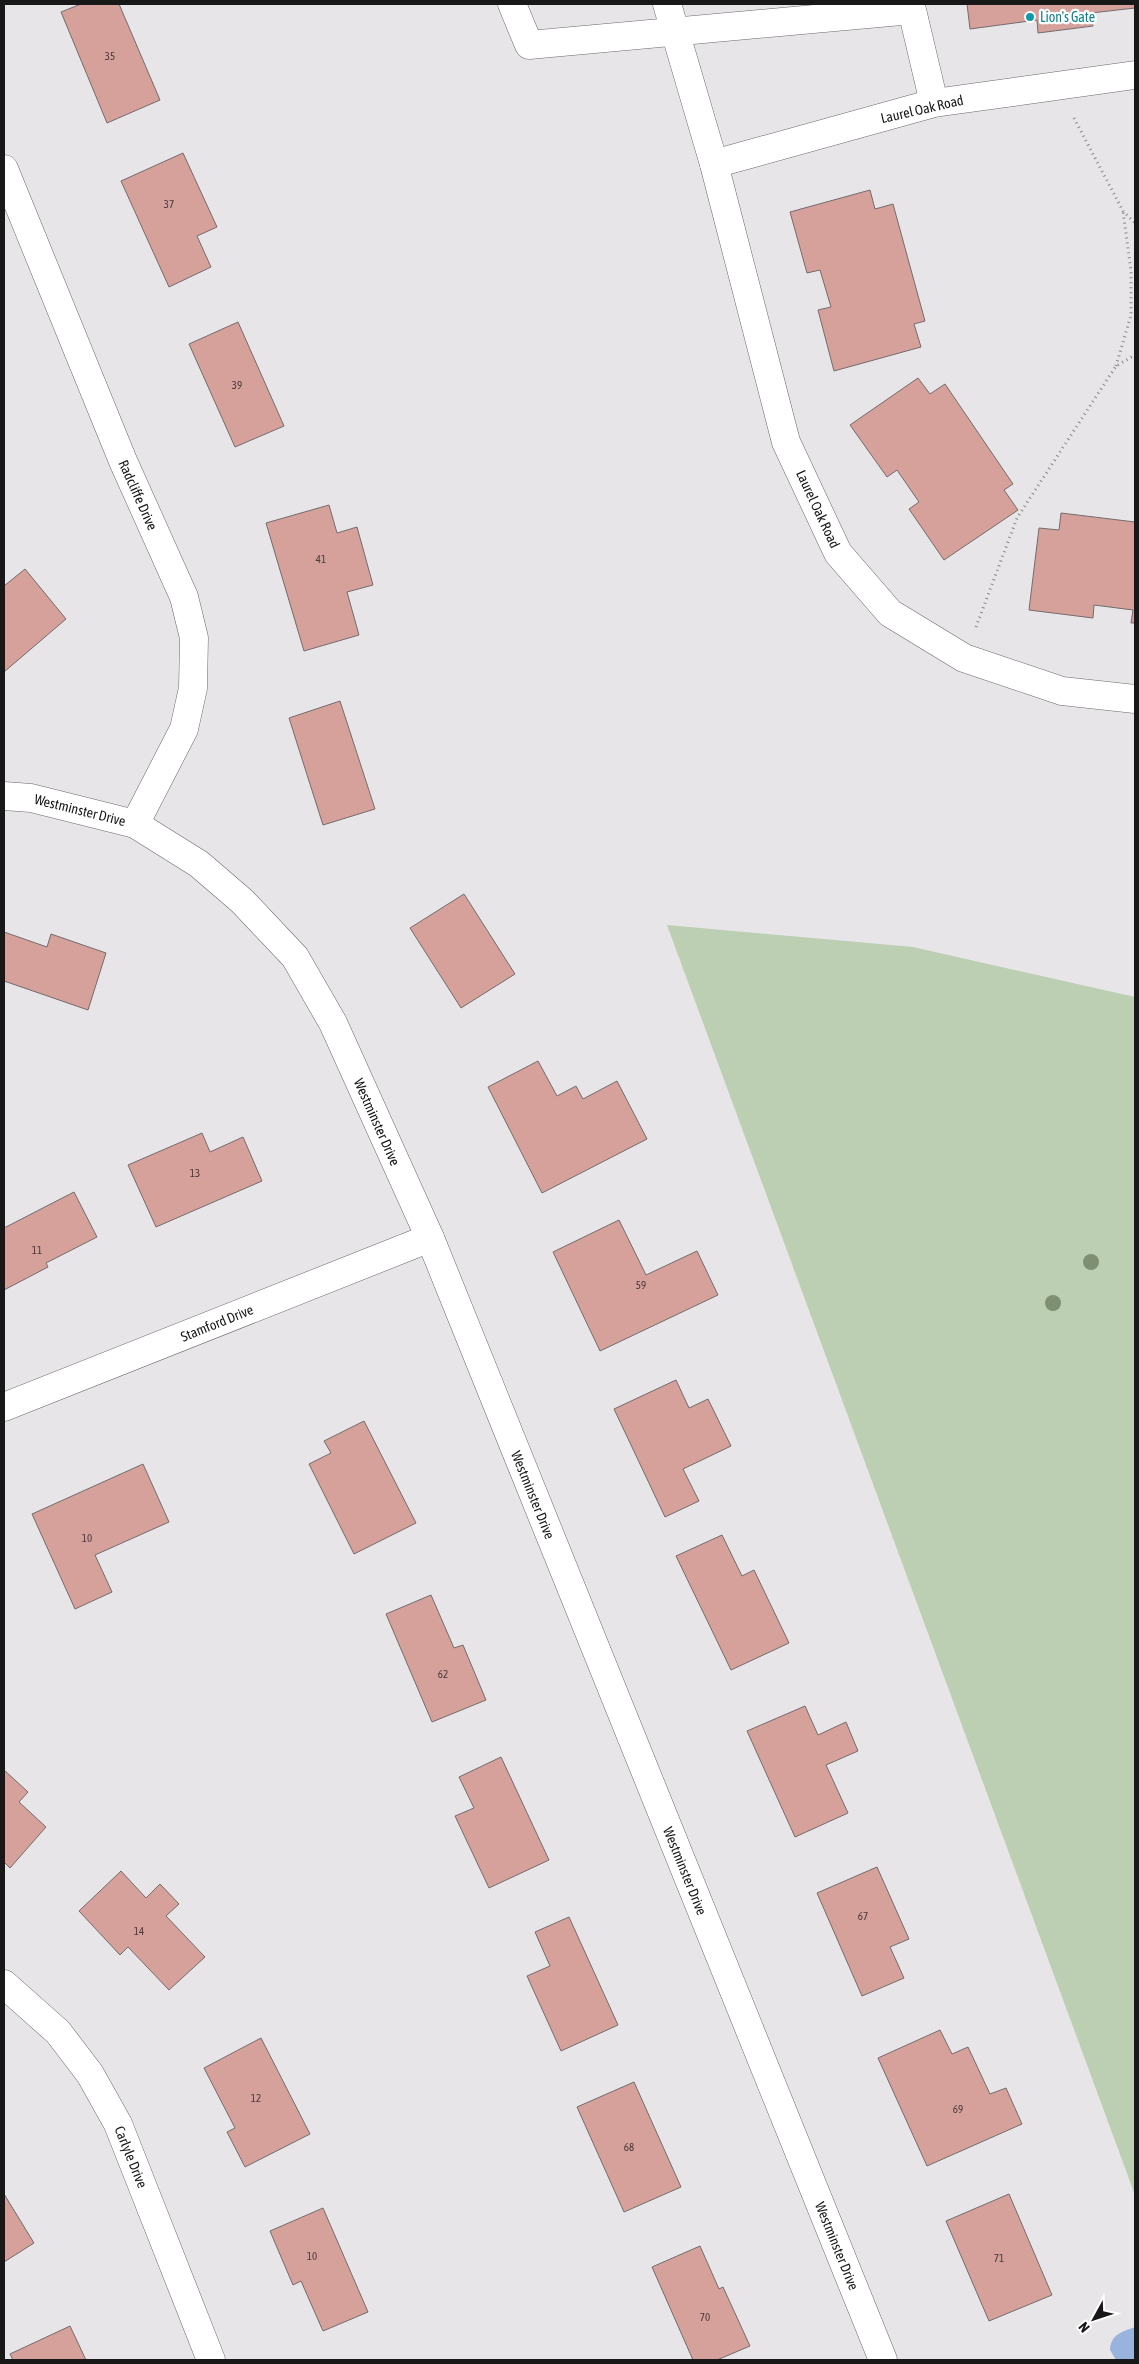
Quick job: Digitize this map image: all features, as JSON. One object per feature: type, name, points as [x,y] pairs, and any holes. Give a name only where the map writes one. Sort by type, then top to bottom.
[{"type":"street","points":[[512,4],[529,45],[912,10],[934,103]]},
{"type":"street","name":"Laurel Oak Road","points":[[667,4],[714,164],[786,442],[838,553],[890,613],[964,658],[1062,691],[1135,699]]},
{"type":"street","name":"Laurel Oak Road","points":[[714,164],[934,103],[1135,75]]},
{"type":"street","name":"Radcliffe Drive","points":[[4,169],[123,461],[184,598],[194,638],[193,688],[184,729],[135,824]]},
{"type":"street","name":"Westminster Drive","points":[[4,796],[31,798],[135,824],[199,864],[242,901],[294,957],[333,1023],[430,1238],[883,2360]]},
{"type":"street","name":"Stamford Drive","points":[[4,1407],[430,1238]]},
{"type":"street","name":"Carlyle Drive","points":[[4,1984],[58,2032],[90,2074],[118,2124],[211,2360]]},
{"type":"path","points":[[1065,84],[1075,122],[1123,211],[1135,223]]},
{"type":"path","points":[[964,658],[1017,518],[1116,366],[1131,315],[1131,271],[1123,211]]},
{"type":"path","points":[[1116,366],[1135,355]]},
{"type":"green space","points":[[667,925],[913,947],[1135,997],[1135,2195]]},
{"type":"water","points":[[1135,2327],[1135,2360],[1116,2360],[1110,2350],[1112,2340],[1118,2334]]},
{"type":"building","points":[[81,4],[119,4],[160,100],[107,123],[61,12]]},
{"type":"building","name":"Lion's Gate","points":[[967,4],[1135,4],[1135,8],[1091,13],[1093,26],[1038,33],[1037,20],[970,29]]},
{"type":"building","points":[[183,153],[217,227],[197,236],[211,267],[169,287],[121,181]]},
{"type":"building","points":[[870,190],[875,209],[893,204],[925,321],[914,324],[921,347],[834,371],[818,310],[831,307],[820,270],[807,273],[790,212]]},
{"type":"building","points":[[238,322],[284,426],[235,447],[189,344]]},
{"type":"building","points":[[918,378],[930,394],[945,384],[1013,484],[1004,490],[1018,510],[944,560],[909,509],[919,502],[897,470],[887,477],[850,425]]},
{"type":"building","points":[[329,505],[337,533],[357,527],[373,585],[347,592],[359,635],[304,651],[266,523]]},
{"type":"building","points":[[1061,513],[1135,522],[1135,623],[1131,623],[1133,610],[1094,605],[1093,618],[1029,610],[1039,528],[1059,530]]},
{"type":"building","points":[[25,569],[66,619],[4,672],[4,586]]},
{"type":"building","points":[[340,701],[375,809],[323,825],[289,718]]},
{"type":"building","points":[[464,894],[515,974],[461,1008],[410,928]]},
{"type":"building","points":[[4,932],[47,947],[51,934],[106,953],[88,1010],[4,981]]},
{"type":"building","points":[[538,1061],[557,1096],[576,1086],[583,1099],[617,1081],[647,1139],[542,1193],[488,1087]]},
{"type":"building","points":[[202,1133],[210,1152],[243,1137],[262,1181],[156,1227],[128,1165]]},
{"type":"building","points":[[74,1192],[97,1237],[46,1263],[48,1267],[4,1290],[4,1228]]},
{"type":"building","points":[[619,1220],[646,1275],[697,1251],[718,1295],[600,1351],[553,1252]]},
{"type":"building","points":[[676,1380],[689,1408],[708,1399],[731,1446],[683,1469],[699,1501],[665,1517],[614,1409]]},
{"type":"building","points":[[364,1421],[416,1523],[354,1554],[309,1464],[331,1453],[324,1441]]},
{"type":"building","points":[[143,1464],[169,1522],[95,1555],[112,1592],[75,1609],[32,1514]]},
{"type":"building","points":[[722,1535],[742,1576],[754,1570],[789,1643],[731,1670],[676,1556]]},
{"type":"building","points":[[431,1595],[454,1648],[463,1645],[486,1700],[432,1722],[386,1614]]},
{"type":"building","points":[[805,1706],[818,1735],[846,1722],[858,1751],[826,1765],[848,1813],[795,1837],[747,1731]]},
{"type":"building","points":[[501,1757],[549,1860],[489,1888],[455,1816],[474,1808],[459,1777]]},
{"type":"building","points":[[4,1770],[28,1792],[19,1802],[46,1827],[10,1868],[4,1862]]},
{"type":"building","points":[[877,1867],[909,1939],[890,1947],[904,1978],[862,1996],[817,1893]]},
{"type":"building","points":[[121,1871],[146,1898],[160,1884],[179,1904],[166,1916],[205,1957],[169,1990],[128,1947],[120,1955],[79,1911]]},
{"type":"building","points":[[569,1917],[618,2025],[561,2051],[527,1976],[550,1966],[535,1932]]},
{"type":"building","points":[[940,2030],[952,2054],[968,2047],[990,2094],[1006,2088],[1022,2124],[927,2166],[878,2058]]},
{"type":"building","points":[[261,2038],[310,2134],[245,2167],[227,2132],[235,2128],[204,2068]]},
{"type":"building","points":[[634,2082],[681,2187],[624,2212],[577,2107]]},
{"type":"building","points":[[4,2194],[34,2243],[4,2262]]},
{"type":"building","points":[[1009,2194],[1052,2295],[989,2321],[946,2221]]},
{"type":"building","points":[[323,2208],[368,2312],[323,2331],[301,2281],[293,2285],[270,2231]]},
{"type":"building","points":[[700,2246],[719,2289],[723,2287],[750,2346],[717,2360],[693,2360],[652,2267]]},
{"type":"building","points":[[70,2326],[86,2360],[13,2360],[10,2354]]},
{"type":"place","name":"Lion's Gate","points":[[1030,17]]}]
